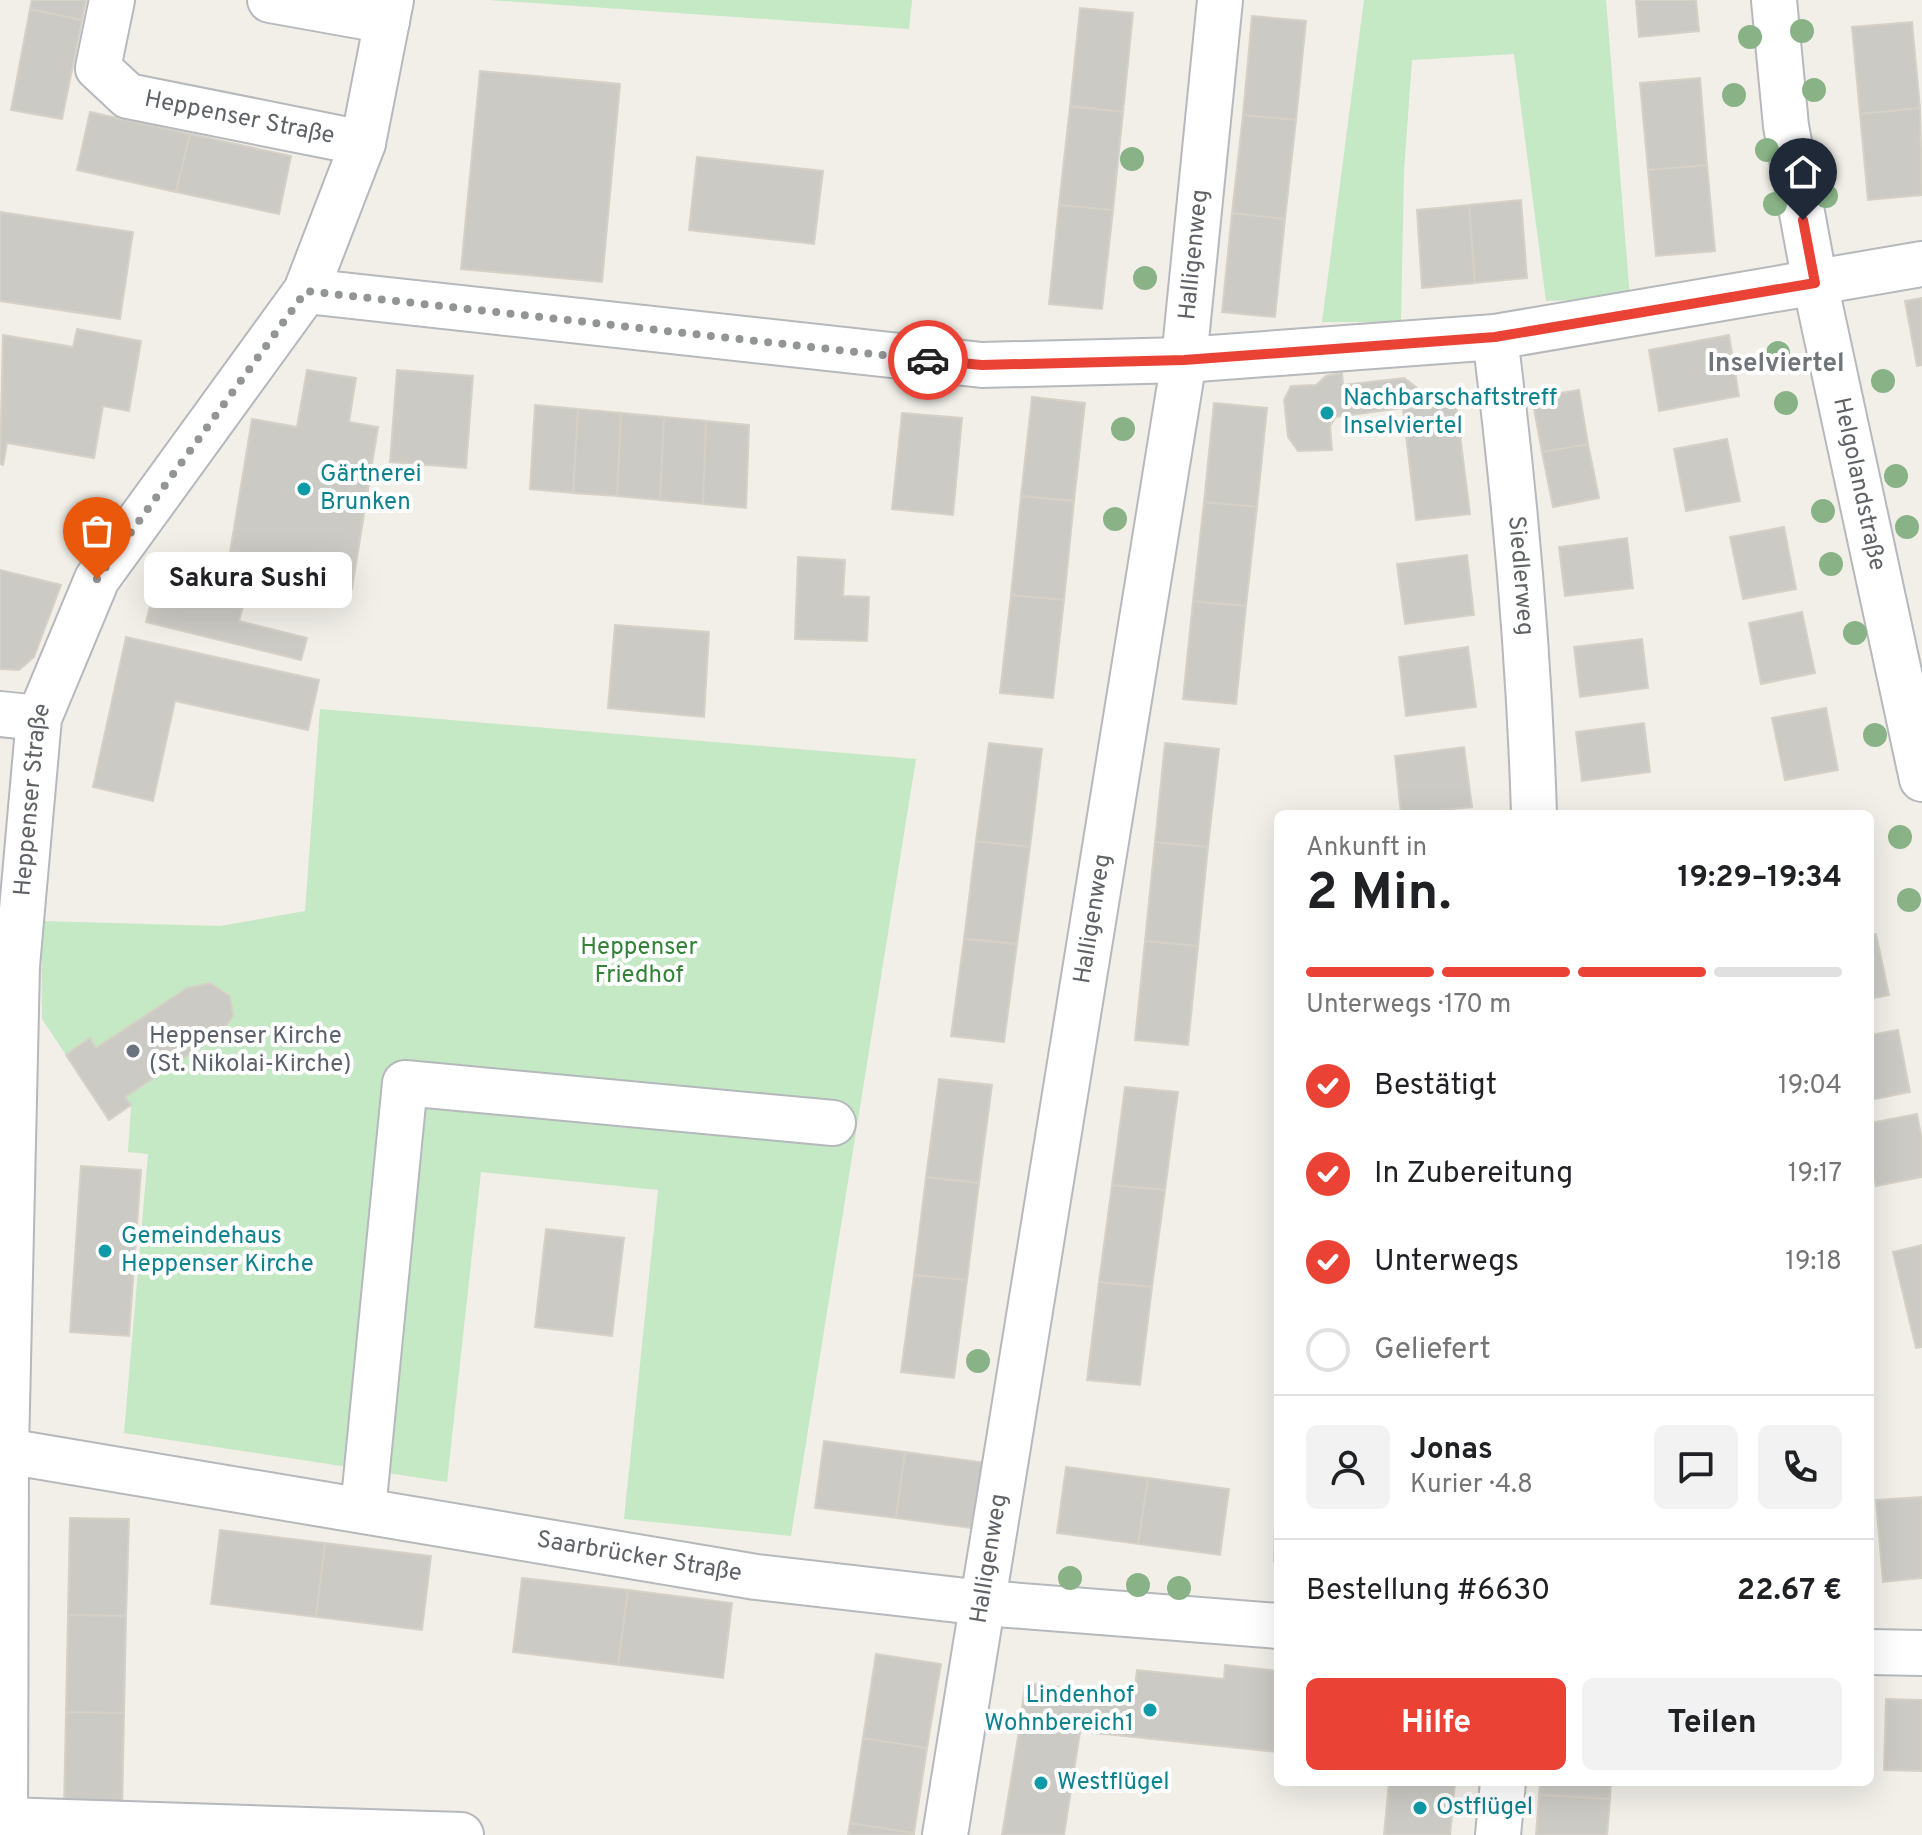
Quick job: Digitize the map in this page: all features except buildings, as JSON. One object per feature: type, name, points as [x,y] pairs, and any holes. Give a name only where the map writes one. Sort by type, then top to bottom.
[{"type":"street","name":"Heppenser Straße","points":[[112,0],[98,68],[128,96],[363,143]]},
{"type":"street","name":"Heppenser Straße","points":[[6,1828],[3,1450],[17,966],[20,716],[97,579],[306,291],[363,143],[389,11],[270,0]]},
{"type":"street","name":"Halligenweg","points":[[945,1835],[1184,360],[1220,0]]},
{"type":"street","name":"Helgolandstraße","points":[[1774,0],[1786,126],[1815,283],[1922,779]]},
{"type":"street","points":[[306,291],[982,365],[1184,360],[1495,337],[1922,264]]},
{"type":"street","name":"Siedlerweg","points":[[1495,337],[1517,515],[1530,684],[1534,810]]},
{"type":"street","points":[[363,1510],[405,1083],[833,1123]]},
{"type":"street","name":"Saarbrücker Straße","points":[[3,1450],[756,1577],[984,1603],[1274,1626]]},
{"type":"street","points":[[1874,1652],[1922,1653]]},
{"type":"street","points":[[1498,1835],[1503,1786]]},
{"type":"street","points":[[6,1828],[461,1835]]},
{"type":"green space","points":[[489,0],[912,0],[909,29]]},
{"type":"green space","points":[[1364,0],[1606,0],[1630,298],[1546,301],[1514,54],[1412,60],[1404,171],[1401,322],[1322,322]]},
{"type":"green space","name":"Heppenser Friedhof","points":[[320,709],[916,759],[791,1536],[624,1519],[658,1190],[481,1172],[447,1482],[124,1433],[148,1154],[128,1152],[131,1106],[125,1097],[219,1035],[233,1015],[230,996],[210,983],[187,988],[96,1048],[90,1039],[66,1055],[42,1019],[41,921],[220,926],[305,911]]},
{"type":"way so far","points":[[97,579],[306,291],[928,360]]},
{"type":"place","name":"Nachbarschaftstreff Inselviertel","points":[[1327,413]]},
{"type":"place","name":"Gärtnerei Brunken","points":[[304,489]]},
{"type":"place","name":"Sakura Sushi","points":[[97,579]]},
{"type":"place","name":"Heppenser Kirche (St. Nikolai-Kirche)","points":[[133,1051]]},
{"type":"place","name":"Gemeindehaus Heppenser Kirche","points":[[105,1251]]},
{"type":"place","name":"Lindenhof Wohnbereich1","points":[[1150,1710]]},
{"type":"place","name":"Westflügel","points":[[1041,1783]]},
{"type":"place","name":"Ostflügel","points":[[1420,1808]]},
{"type":"district","name":"Inselviertel","points":[[1776,364]]},
{"type":"route","points":[[928,360],[982,365],[1184,360],[1495,337],[1815,283],[1803,220]]}]
